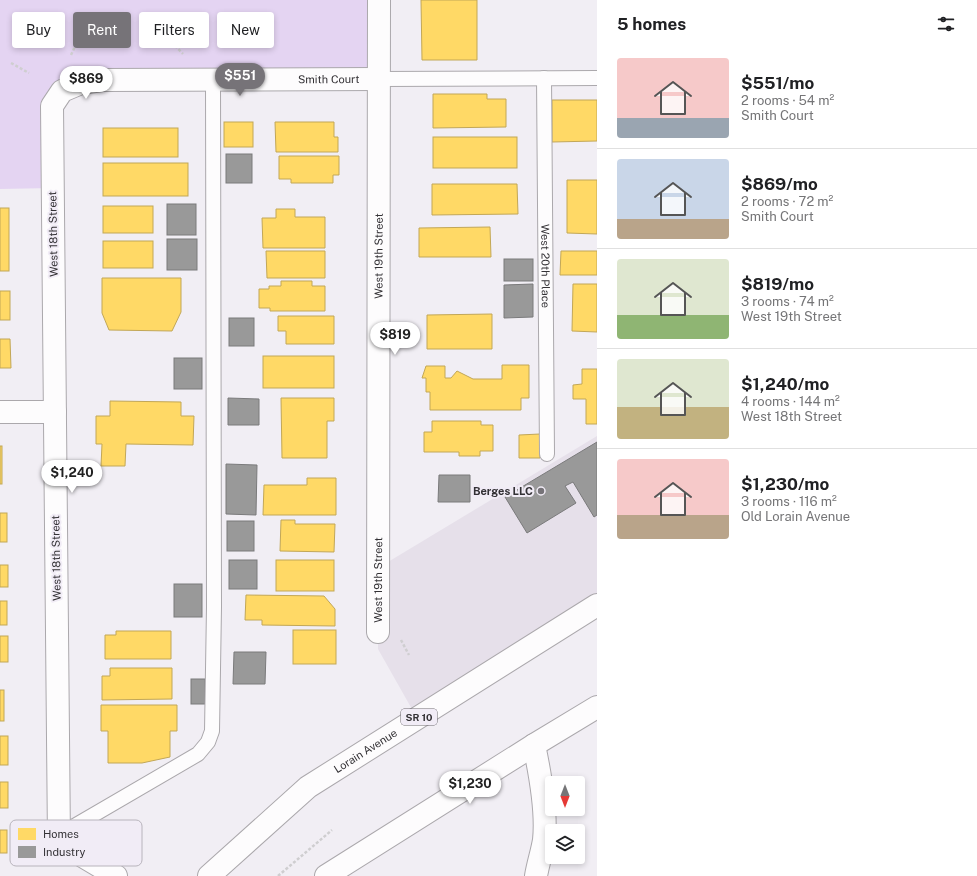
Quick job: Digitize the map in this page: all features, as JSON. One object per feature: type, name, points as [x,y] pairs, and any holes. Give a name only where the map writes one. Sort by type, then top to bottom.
[{"type":"street","name":"West 19th Street","points":[[378,632],[379,0]]},
{"type":"street","name":"Smith Court","points":[[62,91],[80,83],[102,80],[379,79]]},
{"type":"street","name":"West 18th Street","points":[[58,820],[52,106],[62,91]]},
{"type":"street","points":[[0,412],[55,412]]},
{"type":"street","name":"Lorain Avenue","points":[[209,876],[308,787],[597,605]]},
{"type":"street","points":[[326,876],[597,707]]},
{"type":"street","points":[[534,745],[539,769],[543,806],[544,840],[536,876]]},
{"type":"street","points":[[99,866],[116,876]]},
{"type":"lane","name":"West 20th Place","points":[[544,78],[547,454]]},
{"type":"lane","name":"Smith Court","points":[[379,79],[597,78]]},
{"type":"lane","points":[[84,820],[198,754],[208,742],[212,732],[214,615],[213,80]]},
{"type":"path","points":[[71,55],[74,48]]},
{"type":"path","points":[[176,48],[183,55]]},
{"type":"path","points":[[11,63],[29,73]]},
{"type":"path","points":[[400,639],[409,655]]},
{"type":"path","points":[[278,876],[332,830]]},
{"type":"shaded area","points":[[0,0],[379,0],[379,79],[62,91],[53,188],[0,189]]},
{"type":"shaded area","points":[[597,436],[597,605],[417,718],[378,649],[378,568]]},
{"type":"building: Homes","points":[[421,0],[477,0],[477,60],[422,60]]},
{"type":"building: Homes","points":[[433,94],[487,94],[487,99],[506,99],[506,127],[433,128]]},
{"type":"building: Homes","points":[[552,100],[597,100],[597,141],[552,142]]},
{"type":"building: Homes","points":[[224,122],[253,122],[253,147],[224,147]]},
{"type":"building: Homes","points":[[275,122],[334,122],[334,137],[338,137],[338,152],[276,152]]},
{"type":"building: Homes","points":[[103,128],[178,128],[178,157],[103,157]]},
{"type":"building: Homes","points":[[433,137],[517,137],[517,168],[433,168]]},
{"type":"building: Homes","points":[[279,156],[339,156],[339,175],[333,175],[333,183],[291,183],[291,179],[279,179]]},
{"type":"building: Homes","points":[[103,163],[188,163],[188,196],[103,196]]},
{"type":"building: Homes","points":[[567,180],[597,180],[597,234],[567,233]]},
{"type":"building: Homes","points":[[432,184],[517,184],[518,214],[432,215]]},
{"type":"building: Homes","points":[[103,206],[153,206],[153,233],[103,233]]},
{"type":"building: Homes","points":[[0,208],[9,208],[9,271],[0,271]]},
{"type":"building: Homes","points":[[276,209],[295,209],[295,217],[325,217],[325,248],[263,248],[262,218],[276,218]]},
{"type":"building: Homes","points":[[490,227],[491,257],[419,257],[419,228]]},
{"type":"building: Homes","points":[[103,241],[153,241],[153,268],[103,268]]},
{"type":"building: Homes","points":[[266,251],[325,251],[325,278],[267,278]]},
{"type":"building: Homes","points":[[561,251],[597,251],[597,275],[560,275]]},
{"type":"building: Homes","points":[[102,278],[181,278],[181,312],[172,331],[109,330],[102,313]]},
{"type":"building: Homes","points":[[281,281],[312,281],[312,286],[325,286],[325,311],[270,311],[270,308],[259,308],[259,289],[269,289],[269,286],[281,286]]},
{"type":"building: Homes","points":[[573,284],[597,284],[597,332],[572,331]]},
{"type":"building: Homes","points":[[0,291],[10,291],[10,320],[0,320]]},
{"type":"building: Homes","points":[[492,314],[492,349],[427,349],[427,315]]},
{"type":"building: Homes","points":[[278,316],[334,316],[334,344],[286,344],[286,331],[278,331]]},
{"type":"building: Homes","points":[[0,339],[10,339],[11,368],[0,368]]},
{"type":"building: Homes","points":[[263,356],[334,356],[334,388],[263,388]]},
{"type":"building: Homes","points":[[502,365],[529,365],[529,398],[521,398],[521,410],[430,410],[430,392],[426,392],[426,378],[422,378],[426,366],[445,366],[445,378],[451,378],[457,371],[473,379],[502,379]]},
{"type":"building: Homes","points":[[582,369],[597,369],[597,424],[586,424],[586,399],[573,399],[573,385],[582,384]]},
{"type":"building: Homes","points":[[281,398],[334,398],[334,421],[327,421],[327,458],[282,458]]},
{"type":"building: Homes","points":[[110,401],[181,402],[181,416],[194,416],[193,445],[126,444],[125,466],[101,466],[102,444],[96,444],[96,416],[110,416]]},
{"type":"building: Homes","points":[[432,421],[481,421],[481,425],[493,425],[493,451],[480,451],[480,456],[459,456],[459,452],[424,452],[424,432],[432,432]]},
{"type":"building: Homes","points":[[540,434],[540,458],[519,458],[519,435]]},
{"type":"building: Homes","points":[[0,446],[2,446],[2,484],[0,484]]},
{"type":"building: Homes","points":[[307,478],[336,478],[336,515],[263,515],[264,485],[307,485]]},
{"type":"building: Homes","points":[[0,513],[7,513],[7,542],[0,542]]},
{"type":"building: Homes","points":[[281,520],[295,520],[295,524],[335,524],[334,552],[280,551]]},
{"type":"building: Homes","points":[[276,560],[334,560],[334,591],[276,591]]},
{"type":"building: Homes","points":[[0,565],[8,565],[8,587],[0,587]]},
{"type":"building: Homes","points":[[246,595],[324,596],[335,609],[335,626],[262,625],[262,620],[245,620]]},
{"type":"building: Homes","points":[[0,601],[7,601],[7,625],[0,625]]},
{"type":"building: Homes","points":[[293,630],[336,630],[336,664],[293,664]]},
{"type":"building: Homes","points":[[116,631],[171,631],[171,659],[105,659],[105,635],[116,635]]},
{"type":"building: Homes","points":[[0,636],[8,636],[8,662],[0,662]]},
{"type":"building: Homes","points":[[110,668],[172,668],[172,699],[102,700],[102,676],[110,676]]},
{"type":"building: Homes","points":[[0,690],[4,690],[4,721],[0,721]]},
{"type":"building: Homes","points":[[101,705],[177,705],[177,731],[170,731],[170,757],[142,763],[108,763],[108,731],[101,731]]},
{"type":"building: Homes","points":[[0,736],[8,736],[8,765],[0,765]]},
{"type":"building: Homes","points":[[0,782],[8,782],[8,808],[0,808]]},
{"type":"building: Homes","points":[[0,830],[7,830],[7,853],[0,853]]},
{"type":"building: Industry","points":[[226,154],[252,154],[252,183],[226,183]]},
{"type":"building: Industry","points":[[167,204],[196,204],[196,235],[167,235]]},
{"type":"building: Industry","points":[[167,239],[197,239],[197,270],[167,270]]},
{"type":"building: Industry","points":[[504,259],[533,259],[533,281],[504,281]]},
{"type":"building: Industry","points":[[533,284],[533,317],[504,318],[504,285]]},
{"type":"building: Industry","points":[[229,318],[254,318],[254,346],[229,346]]},
{"type":"building: Industry","points":[[174,358],[202,358],[202,389],[174,389]]},
{"type":"building: Industry","points":[[228,398],[259,399],[259,425],[228,425]]},
{"type":"building: Industry","name":"Berges LLC","points":[[597,442],[597,515],[594,517],[573,482],[565,486],[576,503],[527,533],[505,497]]},
{"type":"building: Industry","points":[[226,464],[257,465],[256,515],[226,514]]},
{"type":"building: Industry","points":[[439,475],[470,475],[470,502],[438,502]]},
{"type":"building: Industry","points":[[227,521],[254,521],[254,551],[227,551]]},
{"type":"building: Industry","points":[[229,560],[257,560],[257,589],[229,589]]},
{"type":"building: Industry","points":[[174,584],[202,584],[202,617],[174,617]]},
{"type":"building: Industry","points":[[234,652],[266,652],[265,684],[233,684]]},
{"type":"building: Industry","points":[[191,679],[205,679],[205,704],[191,704]]},
{"type":"place","name":"Berges LLC","points":[[541,491]]}]
